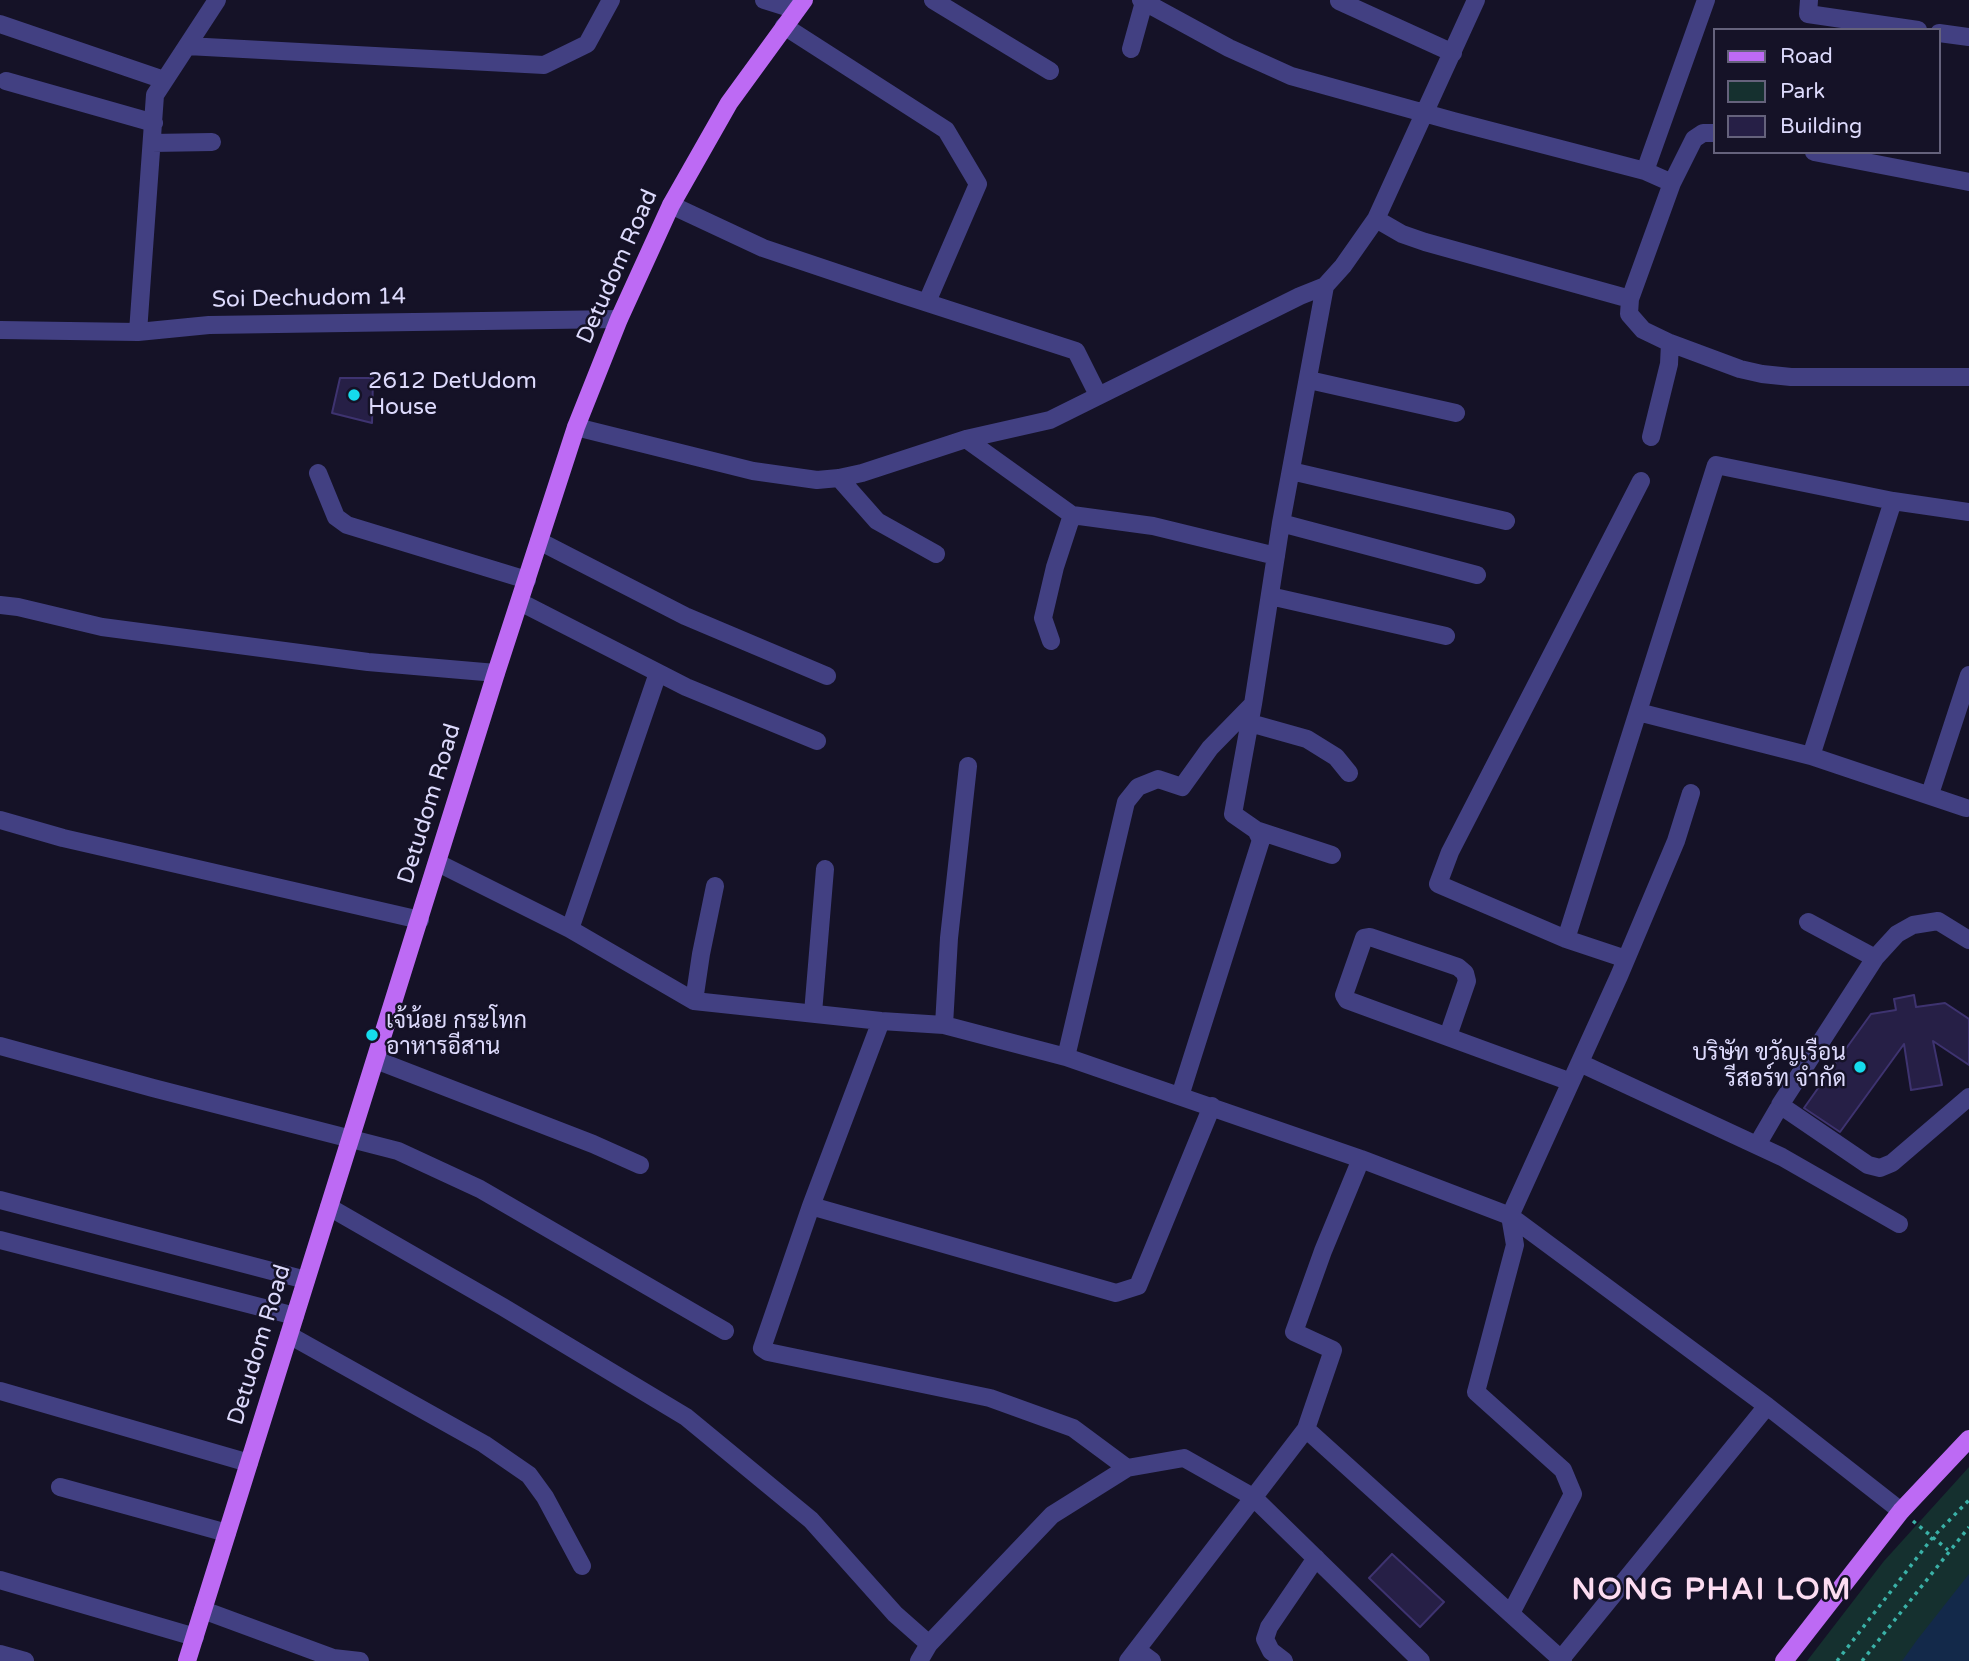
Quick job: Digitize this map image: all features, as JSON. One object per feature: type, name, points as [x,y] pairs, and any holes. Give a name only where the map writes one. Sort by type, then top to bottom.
[{"type":"main road","name":"Detudom Road","points":[[187,1661],[496,673],[576,427],[619,319],[671,205],[729,103],[800,5]]},
{"type":"main road","points":[[1784,1661],[1901,1511],[1969,1438]]},
{"type":"street","points":[[138,332],[155,95],[217,0]]},
{"type":"street","points":[[187,46],[544,65],[587,44],[611,0]]},
{"type":"street","points":[[764,0],[800,5]]},
{"type":"street","points":[[933,0],[1050,71]]},
{"type":"street","points":[[576,427],[753,471],[817,480],[839,478],[967,439],[1050,420],[1325,286],[1343,266],[1376,219],[1476,0]]},
{"type":"street","points":[[1645,171],[1706,0]]},
{"type":"street","points":[[1809,0],[1808,14],[1904,28]]},
{"type":"street","points":[[1131,49],[1142,1],[1229,48],[1291,76],[1645,171],[1672,183]]},
{"type":"street","points":[[1339,1],[1453,53]]},
{"type":"street","points":[[0,24],[164,80]]},
{"type":"street","points":[[784,26],[946,130],[978,184],[927,302]]},
{"type":"street","points":[[1941,33],[1969,37]]},
{"type":"street","points":[[6,81],[154,122]]},
{"type":"street","points":[[1714,134],[1703,133],[1694,139],[1672,183],[1630,299],[1629,314],[1643,330],[1740,369],[1762,374],[1791,377],[1969,377]]},
{"type":"street","points":[[152,143],[212,142]]},
{"type":"street","points":[[1824,154],[1969,182]]},
{"type":"street","points":[[671,205],[764,248],[1076,351],[1098,395]]},
{"type":"street","points":[[1376,219],[1402,234],[1425,242],[1630,299]]},
{"type":"street","points":[[1325,286],[1281,523],[1233,814],[1256,830],[1332,855]]},
{"type":"street","name":"Soi Dechudom 14","points":[[0,330],[138,332],[209,325],[619,319]]},
{"type":"street","points":[[1651,437],[1669,364],[1670,343]]},
{"type":"street","points":[[1309,380],[1456,413]]},
{"type":"street","points":[[967,439],[1072,515],[1153,526],[1276,556]]},
{"type":"street","points":[[1566,939],[1716,465],[1893,501],[1969,512]]},
{"type":"street","points":[[1291,471],[1506,521]]},
{"type":"street","points":[[318,473],[336,517],[347,525],[527,580]]},
{"type":"street","points":[[839,478],[877,521],[936,554]]},
{"type":"street","points":[[1626,959],[1566,939],[1438,884],[1450,852],[1641,481]]},
{"type":"street","points":[[1811,756],[1893,501]]},
{"type":"street","points":[[1051,641],[1043,618],[1055,567],[1072,515]]},
{"type":"street","points":[[1281,523],[1477,575]]},
{"type":"street","points":[[539,541],[685,616],[827,676]]},
{"type":"street","points":[[1269,596],[1446,636]]},
{"type":"street","points":[[520,602],[686,687],[817,741]]},
{"type":"street","points":[[0,605],[102,627],[368,662],[496,673]]},
{"type":"street","points":[[569,929],[658,673]]},
{"type":"street","points":[[1930,794],[1969,675]]},
{"type":"street","points":[[1066,1057],[1126,802],[1138,787],[1158,779],[1182,787],[1210,748],[1253,705]]},
{"type":"street","points":[[1638,712],[1811,756],[1966,808]]},
{"type":"street","points":[[1250,723],[1307,739],[1336,758],[1349,772]]},
{"type":"street","points":[[944,1025],[948,937],[968,766]]},
{"type":"street","points":[[1511,1613],[1573,1494],[1563,1470],[1476,1392],[1515,1245],[1510,1216],[1626,959],[1676,841],[1691,793]]},
{"type":"street","points":[[0,820],[63,838],[420,920]]},
{"type":"street","points":[[1180,1096],[1261,840],[1256,830]]},
{"type":"street","points":[[438,863],[569,929],[694,1001],[944,1025],[1066,1057],[1361,1159],[1510,1216],[1767,1406],[1901,1511]]},
{"type":"street","points":[[813,1013],[825,869]]},
{"type":"street","points":[[694,1001],[715,886]]},
{"type":"street","points":[[1757,1145],[1875,958],[1897,934],[1913,925],[1938,921],[1969,940]]},
{"type":"street","points":[[1808,922],[1875,958]]},
{"type":"street","points":[[1448,1036],[1466,981],[1465,973],[1458,967],[1433,958],[1370,937],[1364,938],[1343,995],[1347,1000],[1571,1082]]},
{"type":"street","points":[[881,1021],[811,1206],[762,1348],[768,1352],[990,1398],[1073,1428],[1127,1468]]},
{"type":"street","points":[[0,1046],[398,1151],[480,1189],[725,1331]]},
{"type":"street","points":[[376,1059],[640,1165]]},
{"type":"street","points":[[1580,1063],[1757,1145],[1899,1224]]},
{"type":"street","points":[[1779,1107],[1868,1165],[1880,1168],[1892,1163],[1969,1097]]},
{"type":"street","points":[[811,1206],[1115,1293],[1138,1286],[1212,1106]]},
{"type":"street","points":[[1152,1661],[1132,1655],[1306,1429],[1333,1350],[1294,1332],[1323,1251],[1361,1159]]},
{"type":"street","points":[[0,1200],[306,1280]]},
{"type":"street","points":[[329,1207],[686,1417],[811,1520],[895,1614],[929,1644]]},
{"type":"street","points":[[0,1240],[295,1316]]},
{"type":"street","points":[[289,1335],[461,1431],[529,1475],[545,1497],[582,1566]]},
{"type":"street","points":[[0,1391],[249,1463]]},
{"type":"street","points":[[1306,1429],[1562,1660],[1767,1406]]},
{"type":"street","points":[[919,1661],[929,1644],[1052,1515],[1127,1468],[1184,1458],[1253,1497],[1421,1661]]},
{"type":"street","points":[[60,1487],[227,1533]]},
{"type":"street","points":[[1284,1661],[1270,1651],[1265,1639],[1269,1627],[1316,1558]]},
{"type":"street","points":[[0,1580],[195,1637]]},
{"type":"street","points":[[203,1610],[333,1658],[360,1661]]},
{"type":"street","points":[[0,1654],[25,1661]]},
{"type":"path","points":[[1837,1661],[1933,1537],[1969,1500]]},
{"type":"path","points":[[1901,1511],[1949,1550]]},
{"type":"path","points":[[1862,1661],[1969,1527]]},
{"type":"green space","points":[[1969,1467],[1969,1661],[1807,1661],[1884,1561]]},
{"type":"water","points":[[1969,1574],[1969,1661],[1902,1661],[1917,1640]]},
{"type":"building","name":"2612 DetUdom House","points":[[340,378],[373,378],[372,423],[332,413]]},
{"type":"building","name":"บริษัท ขวัญเรือน รีสอร์ท จำกัด","points":[[1914,995],[1916,1007],[1945,1003],[1969,1019],[1969,1065],[1933,1041],[1942,1085],[1911,1090],[1904,1044],[1840,1132],[1804,1108],[1821,1084],[1817,1081],[1828,1066],[1832,1068],[1871,1014],[1896,1010],[1894,999]]},
{"type":"building","points":[[1392,1554],[1444,1602],[1420,1627],[1369,1578]]},
{"type":"place","name":"2612 DetUdom House","points":[[354,395]]},
{"type":"place","name":"เจ้น้อย กระโทก อาหารอีสาน","points":[[372,1035]]},
{"type":"place","name":"บริษัท ขวัญเรือน รีสอร์ท จำกัด","points":[[1860,1067]]},
{"type":"district","name":"NONG PHAI LOM","points":[[1712,1591]]}]
